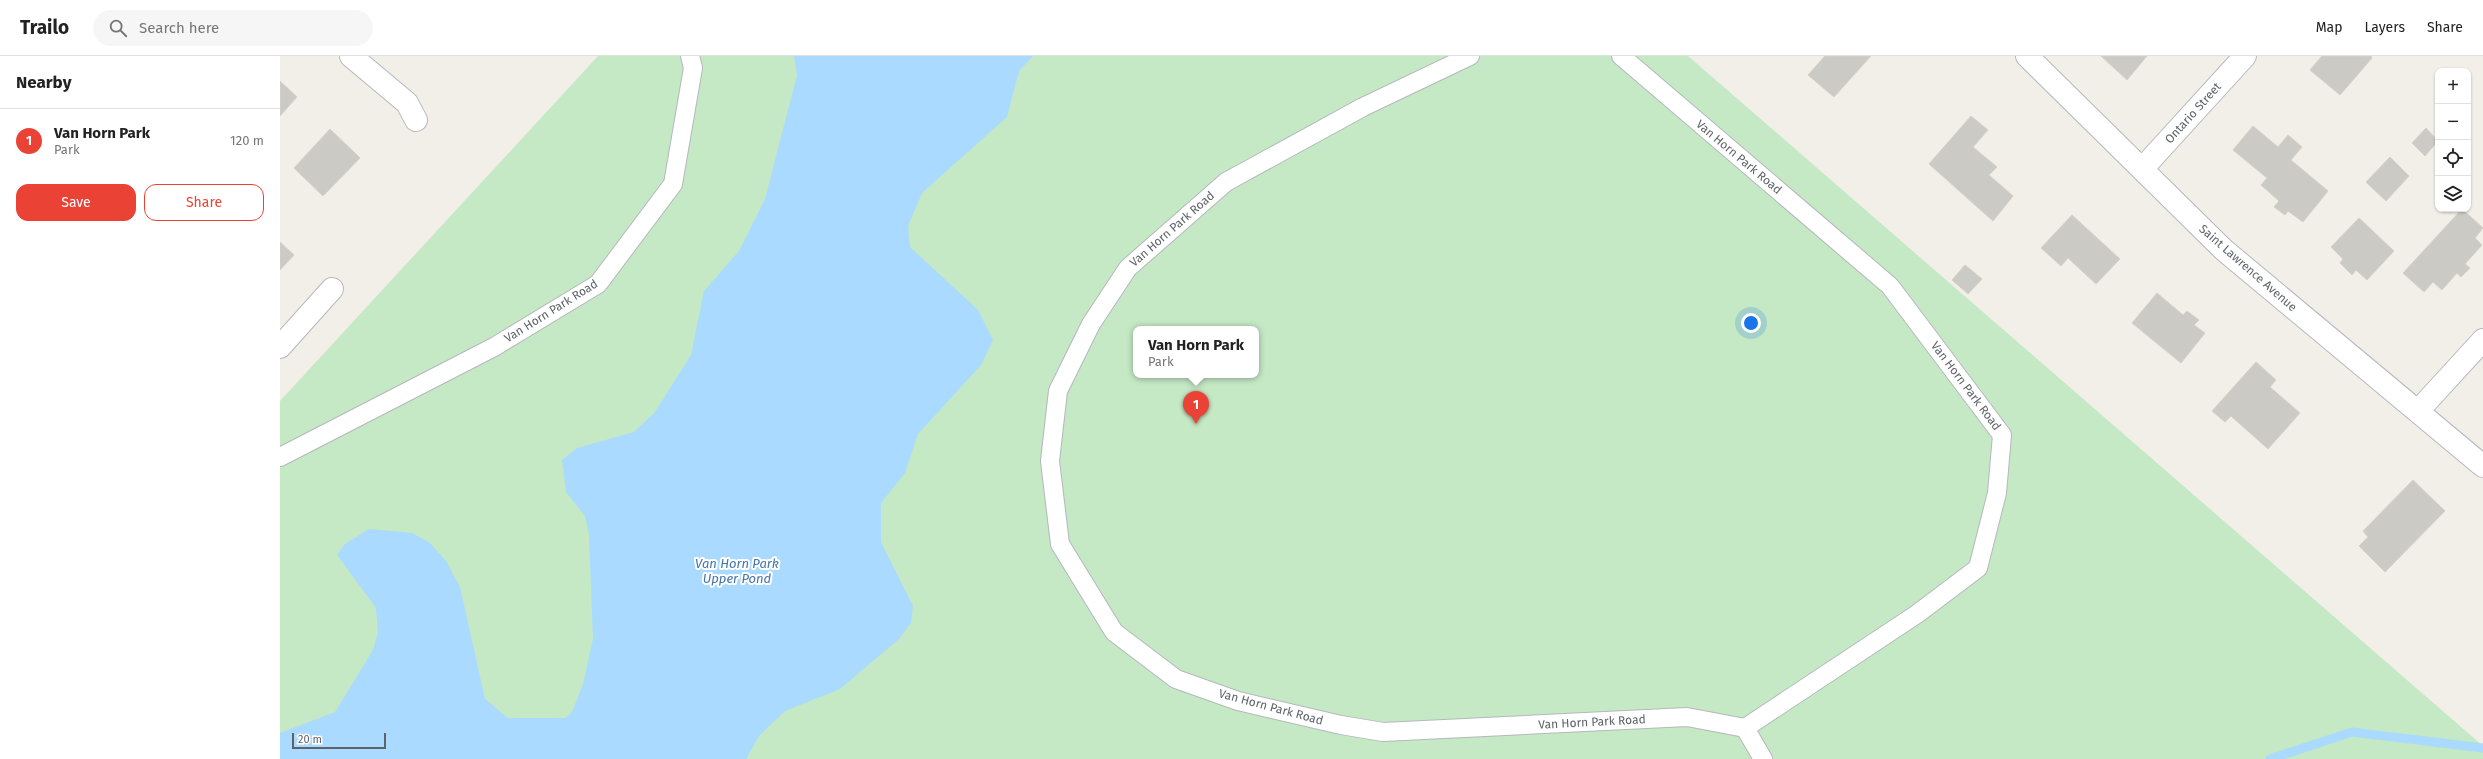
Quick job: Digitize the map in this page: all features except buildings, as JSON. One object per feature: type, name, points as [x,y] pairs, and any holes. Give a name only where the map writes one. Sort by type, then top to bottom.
[{"type":"street","points":[[351,56],[407,103],[416,120]]},
{"type":"street","name":"Saint Lawrence Avenue","points":[[2027,56],[2224,250],[2483,466]]},
{"type":"street","name":"Ontario Street","points":[[2142,169],[2245,56]]},
{"type":"street","points":[[280,347],[332,289]]},
{"type":"street","points":[[2418,411],[2483,340]]},
{"type":"lane","name":"Van Horn Park Road","points":[[280,457],[494,347],[598,284],[673,184],[692,68],[690,56]]},
{"type":"lane","name":"Van Horn Park Road","points":[[1470,56],[1363,107],[1226,182],[1128,268],[1091,324],[1058,391],[1050,461],[1060,544],[1114,632],[1176,679],[1238,701],[1341,725],[1383,732],[1687,717],[1745,728],[1917,614],[1978,568],[1997,493],[2002,435],[1890,286],[1621,56]]},
{"type":"lane","points":[[1745,728],[1763,759]]},
{"type":"green space","points":[[598,56],[1688,56],[2483,746],[2483,759],[280,759],[280,401]]},
{"type":"water","name":"Van Horn Park Upper Pond","points":[[794,56],[1033,56],[1019,71],[1007,117],[922,193],[908,226],[910,247],[978,310],[993,340],[981,365],[918,434],[905,473],[881,503],[881,542],[913,606],[911,623],[899,639],[840,689],[785,711],[759,736],[746,759],[280,759],[280,733],[335,712],[373,650],[378,632],[376,608],[337,555],[345,544],[369,529],[412,533],[430,543],[446,561],[460,587],[485,699],[508,718],[565,718],[572,712],[583,684],[593,639],[589,535],[585,516],[566,492],[562,460],[577,448],[634,432],[655,412],[691,355],[704,291],[739,251],[765,199],[797,75]]},
{"type":"waterway","points":[[2270,759],[2352,732],[2483,748]]},
{"type":"place","name":"Van Horn Park","points":[[1196,424]]}]
